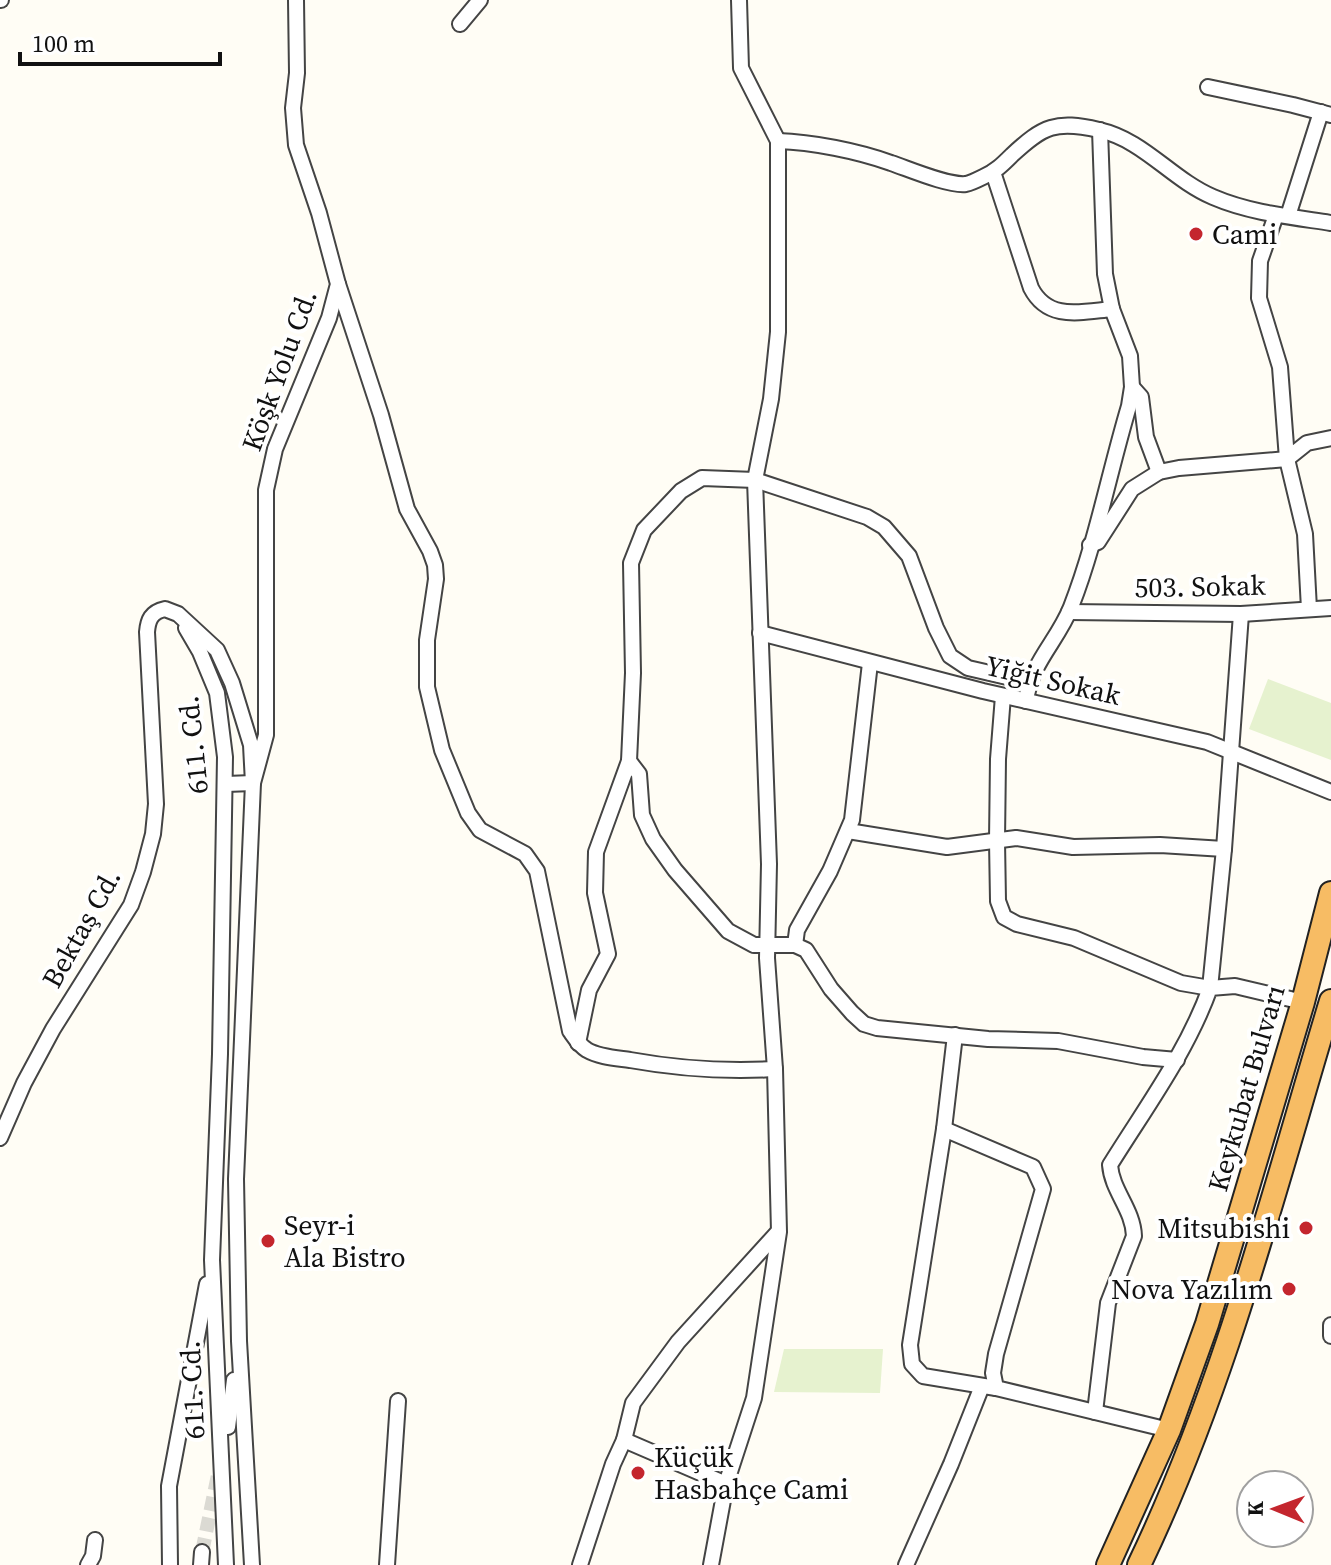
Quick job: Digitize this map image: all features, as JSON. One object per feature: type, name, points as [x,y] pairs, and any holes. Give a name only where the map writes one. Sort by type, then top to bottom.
[{"type":"highway","name":"Keykubat Bulvarı","points":[[1108,1565],[1169,1430],[1207,1324],[1303,1002],[1331,893]]},
{"type":"highway","name":"Keykubat Bulvarı","points":[[1139,1565],[1197,1429],[1234,1323],[1331,1001]]},
{"type":"street","name":"Köşk Yolu Cd.","points":[[253,783],[266,735],[266,490],[275,449],[299,384],[329,318],[338,284],[294,136],[296,0]]},
{"type":"street","points":[[460,24],[480,0]]},
{"type":"street","points":[[711,1565],[726,1484],[754,1398],[779,1232],[755,480],[771,399],[778,332],[778,141],[741,68],[739,0]]},
{"type":"street","points":[[1208,87],[1326,114],[1260,261],[1259,298],[1280,367],[1287,459],[1305,534],[1309,609]]},
{"type":"street","points":[[778,141],[800,142],[850,153],[888,162],[919,175],[967,184],[993,172],[1025,142],[1047,127],[1100,130],[1129,140],[1213,197],[1282,216],[1331,223]]},
{"type":"street","points":[[1026,701],[1029,682],[1069,612],[1132,387],[1126,340],[1112,309],[1105,274],[1100,130]]},
{"type":"street","points":[[993,172],[1037,300],[1046,307],[1060,311],[1112,309]]},
{"type":"street","points":[[338,284],[381,415],[407,509],[435,565],[436,579],[427,640],[427,687],[442,750],[468,813],[480,830],[525,854],[537,871],[570,1031],[578,1043],[589,1051],[660,1066],[723,1072],[775,1069]]},
{"type":"street","points":[[1132,387],[1141,397],[1146,437],[1159,472]]},
{"type":"street","points":[[1090,545],[1098,542],[1132,489],[1159,472],[1287,459],[1307,443],[1331,438]]},
{"type":"street","points":[[578,1043],[589,990],[608,954],[595,893],[596,852],[629,761],[633,673],[631,563],[644,530],[692,482],[702,478],[755,480],[847,509],[884,527],[909,556],[950,656],[968,668],[1029,682]]},
{"type":"street","name":"503. Sokak","points":[[1069,612],[1241,614],[1331,608]]},
{"type":"street","name":"Bektaş Cd.","points":[[0,1138],[46,1042],[131,905],[143,872],[153,834],[156,804],[148,622],[157,611],[165,609],[178,614]]},
{"type":"street","name":"611. Cd.","points":[[178,614],[217,650],[232,683],[251,745],[253,783],[236,1179],[239,1341],[252,1565]]},
{"type":"street","name":"611. Cd.","points":[[178,614],[200,652],[217,693],[225,757],[220,1054],[212,1260],[226,1565]]},
{"type":"street","points":[[1095,1412],[1108,1303],[1134,1236],[1134,1224],[1110,1165],[1177,1060],[1198,1021],[1210,988],[1224,849],[1241,614]]},
{"type":"street","name":"Yiğit Sokak","points":[[760,633],[1003,696],[1207,742],[1331,792]]},
{"type":"street","points":[[795,945],[797,930],[830,871],[852,820],[870,663]]},
{"type":"street","points":[[1003,696],[998,759],[998,901],[1000,910],[1010,922],[1074,938],[1181,983],[1210,988],[1235,986],[1303,1002]]},
{"type":"street","points":[[225,757],[251,745],[266,716]]},
{"type":"street","points":[[629,761],[639,774],[640,802],[647,827],[675,870],[728,931],[754,945],[795,945],[806,950],[831,989],[864,1024],[877,1028],[955,1035],[1058,1041],[1177,1060]]},
{"type":"street","points":[[226,784],[253,783]]},
{"type":"street","points":[[848,831],[947,847],[1016,838],[1073,847],[1160,845],[1224,849]]},
{"type":"street","points":[[955,1035],[944,1129],[910,1345],[912,1364],[923,1376],[989,1387],[1169,1430]]},
{"type":"street","points":[[906,1565],[989,1387],[1043,1189],[1033,1167],[944,1129]]},
{"type":"street","points":[[580,1565],[613,1464],[624,1440],[633,1403],[678,1342],[779,1232]]},
{"type":"street","points":[[170,1565],[169,1486],[212,1260]]},
{"type":"street","points":[[1331,1325],[1331,1336]]},
{"type":"street","points":[[228,1427],[239,1341]]},
{"type":"street","points":[[387,1565],[398,1401]]},
{"type":"street","points":[[624,1440],[726,1484]]},
{"type":"street","points":[[88,1565],[95,1540]]},
{"type":"green space","points":[[1268,679],[1331,703],[1331,760],[1249,729]]},
{"type":"green space","points":[[784,1349],[883,1349],[880,1393],[774,1392]]},
{"type":"tunnel","points":[[202,1552],[219,1470]]},
{"type":"place","name":"Cami","points":[[1196,234]]},
{"type":"place","name":"Mitsubishi","points":[[1306,1228]]},
{"type":"place","name":"Seyr-i Ala Bistro","points":[[268,1241]]},
{"type":"place","name":"Nova Yazılım","points":[[1289,1289]]},
{"type":"place","name":"Küçük Hasbahçe Cami","points":[[638,1473]]}]
